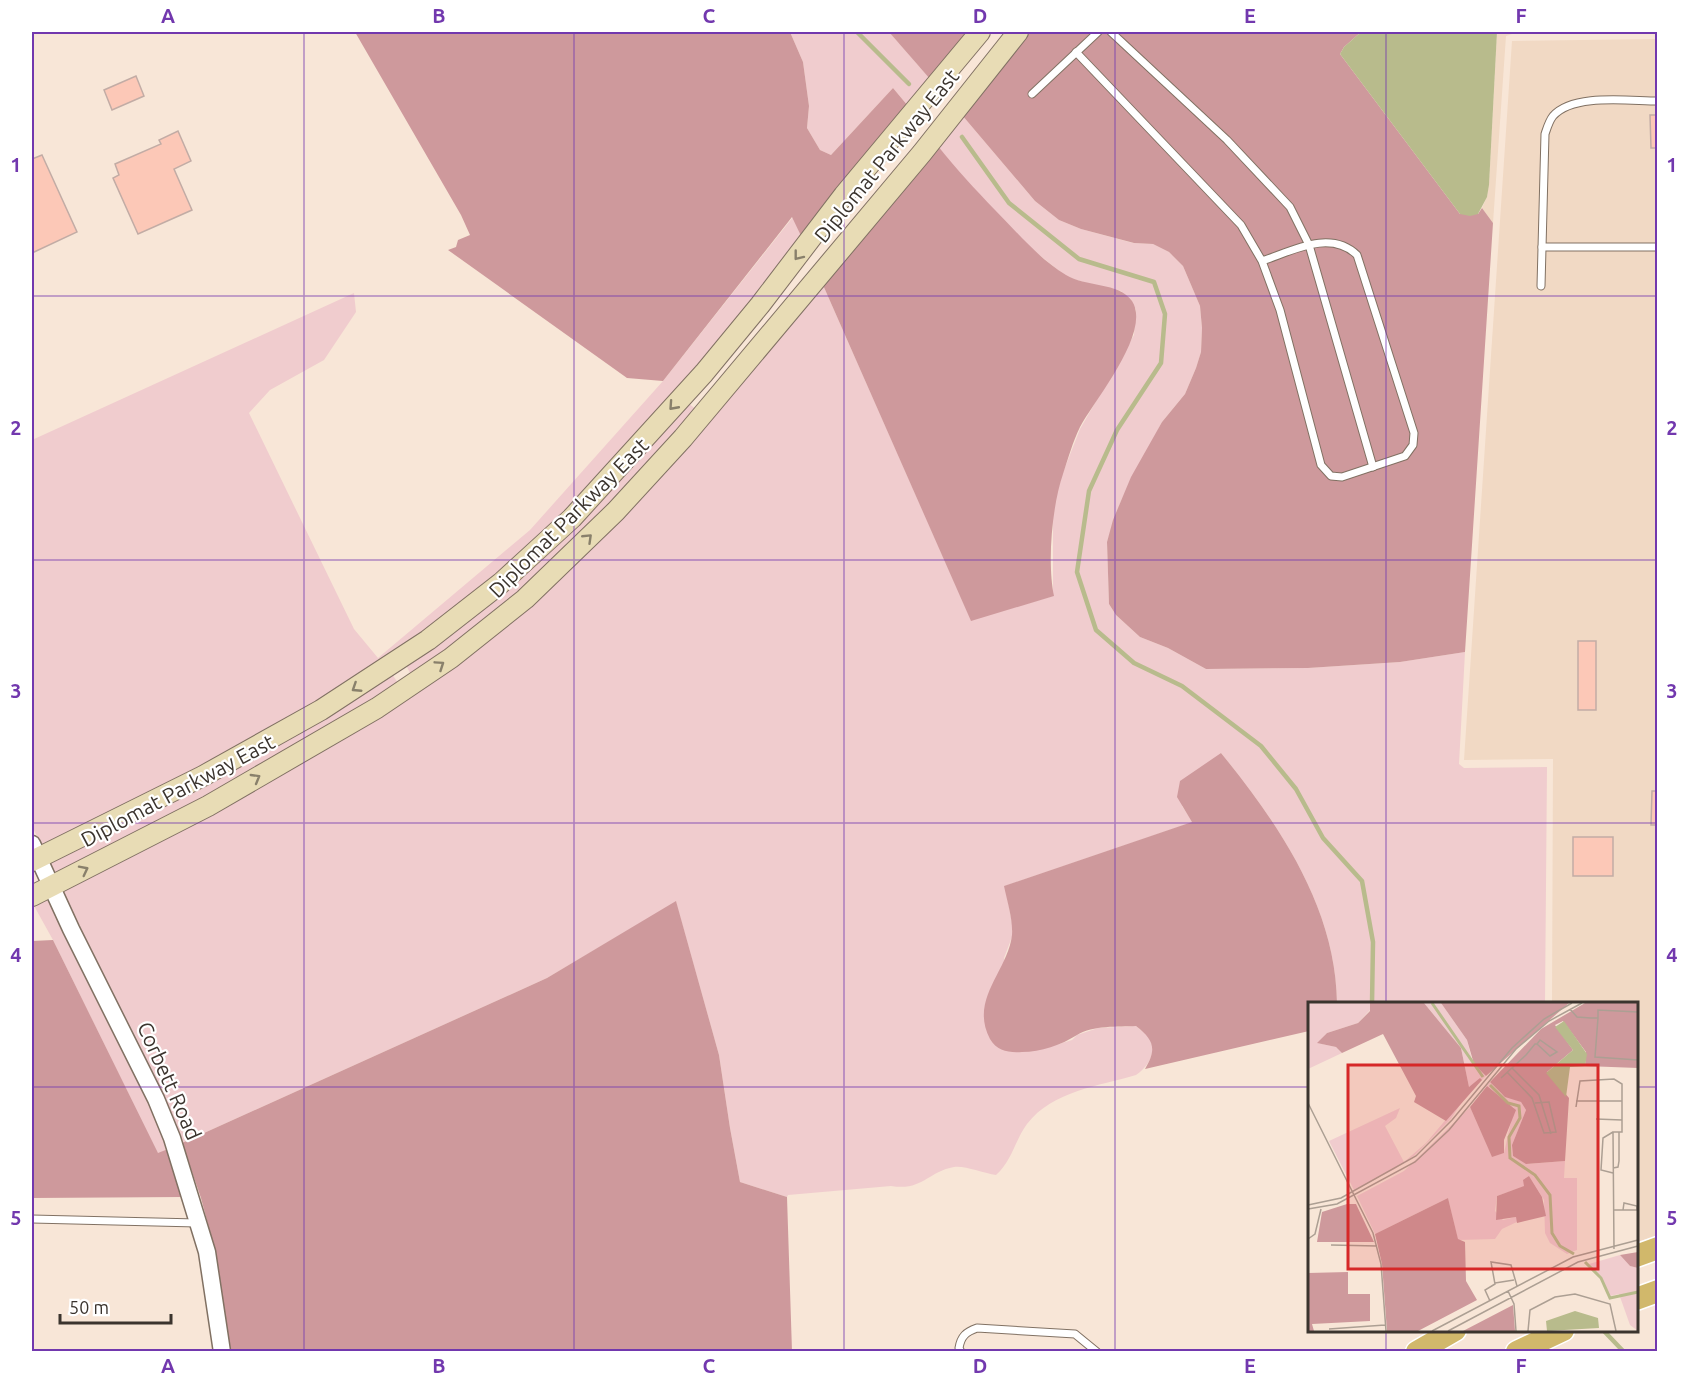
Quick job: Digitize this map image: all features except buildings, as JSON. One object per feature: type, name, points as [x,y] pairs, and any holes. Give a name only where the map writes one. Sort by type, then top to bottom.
[{"type":"main road","name":"Diplomat Parkway East","points":[[34,854],[93,832],[213,771],[321,710],[458,619],[530,557],[572,518],[694,384],[760,305],[844,195],[980,32]]},
{"type":"main road","name":"Diplomat Parkway East","points":[[32,896],[208,806],[377,708],[451,658],[525,599],[616,511],[715,401],[922,153],[1018,32]]},
{"type":"main road","points":[[694,384],[715,401]]},
{"type":"main road","points":[[395,663],[409,686]]},
{"type":"main road","points":[[1638,1255],[1658,1248]]},
{"type":"main road","points":[[1638,1298],[1658,1292]]},
{"type":"main road","points":[[1417,1352],[1452,1332]]},
{"type":"main road","points":[[1517,1352],[1560,1332]]},
{"type":"street","name":"Corbett Road","points":[[34,854],[156,1099],[172,1138],[200,1222],[214,1286],[222,1352]]},
{"type":"lane","points":[[1032,94],[1098,32]]},
{"type":"lane","points":[[1111,32],[1227,140],[1290,207],[1309,245],[1372,467]]},
{"type":"lane","points":[[1076,52],[1242,225],[1262,261],[1280,310],[1321,465],[1331,476],[1342,477],[1405,456],[1413,445],[1414,433],[1357,255],[1348,246],[1335,242],[1316,243],[1262,261]]},
{"type":"lane","points":[[1541,286],[1545,134],[1552,117],[1578,102],[1658,101]]},
{"type":"lane","points":[[1542,247],[1658,247]]},
{"type":"lane","points":[[32,1220],[200,1222]]},
{"type":"lane","points":[[961,1352],[959,1348],[961,1338],[968,1331],[977,1328],[1075,1334],[1096,1352]]},
{"type":"shaded area","points":[[355,32],[790,32],[803,62],[809,106],[807,128],[820,150],[831,155],[893,88],[908,106],[802,238],[792,217],[663,381],[627,378],[448,250],[456,247],[458,240],[470,235],[461,215]]},
{"type":"shaded area","points":[[790,32],[889,32],[930,79],[908,106],[893,88],[831,155],[820,150],[807,128],[809,106],[803,62]]},
{"type":"shaded area","points":[[889,32],[970,32],[930,79]]},
{"type":"shaded area","points":[[1028,32],[1361,32],[1344,47],[1340,54],[1460,214],[1478,214],[1482,208],[1493,223],[1465,652],[1400,662],[1308,668],[1206,669],[1168,648],[1140,637],[1116,615],[1109,604],[1107,542],[1113,520],[1131,477],[1162,422],[1185,394],[1196,368],[1201,352],[1200,306],[1183,266],[1169,252],[1153,244],[1134,243],[1081,229],[1059,220],[1035,201],[962,115]]},
{"type":"shaded area","points":[[1361,32],[1497,32],[1489,185],[1487,197],[1478,214],[1470,216],[1460,214],[1340,54],[1344,47]]},
{"type":"shaded area","points":[[1497,32],[1637,32],[1512,34],[1506,36],[1493,223],[1482,208],[1489,185]]},
{"type":"shaded area","points":[[1657,39],[1657,1236],[1638,1242],[1638,1002],[1552,1002],[1553,759],[1464,760],[1512,41]]},
{"type":"shaded area","points":[[962,115],[1035,201],[1059,220],[1081,229],[1133,243],[1153,244],[1169,252],[1183,266],[1200,306],[1201,352],[1196,368],[1185,394],[1162,422],[1121,501],[1107,542],[1109,604],[1116,615],[1140,637],[1168,648],[1206,669],[1308,668],[1400,662],[1465,652],[1459,764],[1464,768],[1547,767],[1545,1002],[1337,1002],[1334,968],[1327,934],[1315,901],[1283,838],[1243,780],[1221,753],[1182,806],[1193,822],[1005,886],[1012,923],[1012,937],[1004,958],[1022,1052],[1072,1040],[1077,1035],[1098,1028],[1136,1026],[1148,1036],[1152,1052],[1148,1063],[1136,1075],[1077,1091],[1049,1104],[1037,1113],[1027,1124],[1010,1157],[996,1175],[954,1167],[945,1169],[911,1186],[788,1195],[787,1197],[740,1182],[719,1055],[676,902],[547,978],[182,1143],[163,1095],[62,890],[456,665],[721,407],[823,285],[971,620],[1053,596],[1053,508],[1062,475],[1080,429],[1134,335],[1136,309],[1121,291],[1067,277],[1031,248],[962,178],[938,146]]},
{"type":"shaded area","points":[[938,146],[980,194],[1046,261],[1074,279],[1110,288],[1126,295],[1132,301],[1136,314],[1134,330],[1128,347],[1080,427],[1059,487],[1053,518],[1051,551],[1054,596],[971,621],[823,285]]},
{"type":"shaded area","points":[[793,217],[802,238],[698,367],[566,511],[517,558],[454,611],[317,702],[200,768],[42,847],[32,826],[32,440],[354,293],[356,312],[324,360],[270,390],[249,413],[354,629],[378,658],[530,530],[663,381]]},
{"type":"shaded area","points":[[688,403],[697,410],[567,548],[495,614],[411,675],[406,665],[463,625],[506,590]]},
{"type":"shaded area","points":[[392,674],[398,683],[373,700],[205,798],[55,875],[49,862],[207,784]]},
{"type":"shaded area","points":[[1221,753],[1243,780],[1283,838],[1315,901],[1327,934],[1334,968],[1337,1002],[1308,1002],[1308,1031],[1145,1069],[1151,1056],[1152,1045],[1147,1036],[1136,1026],[1090,1030],[1058,1045],[1029,1052],[1012,1052],[996,1046],[990,1039],[985,1025],[984,1011],[1012,935],[1011,916],[1004,886],[1192,822],[1177,797],[1180,781]]},
{"type":"shaded area","points":[[48,897],[149,1103],[168,1149],[158,1154],[33,904]]},
{"type":"shaded area","points":[[676,901],[719,1055],[740,1182],[787,1197],[792,1351],[230,1351],[215,1251],[201,1198],[182,1143],[547,978]]},
{"type":"shaded area","points":[[53,940],[158,1153],[168,1149],[183,1197],[32,1198],[32,941]]},
{"type":"waterway","points":[[857,32],[909,84]]},
{"type":"waterway","points":[[962,137],[1009,203],[1079,259],[1154,282],[1165,314],[1161,363],[1117,430],[1089,491],[1077,572],[1096,630],[1134,663],[1182,686],[1261,746],[1296,789],[1323,838],[1362,881],[1373,942],[1372,1002]]},
{"type":"waterway","points":[[1605,1332],[1624,1352]]}]
